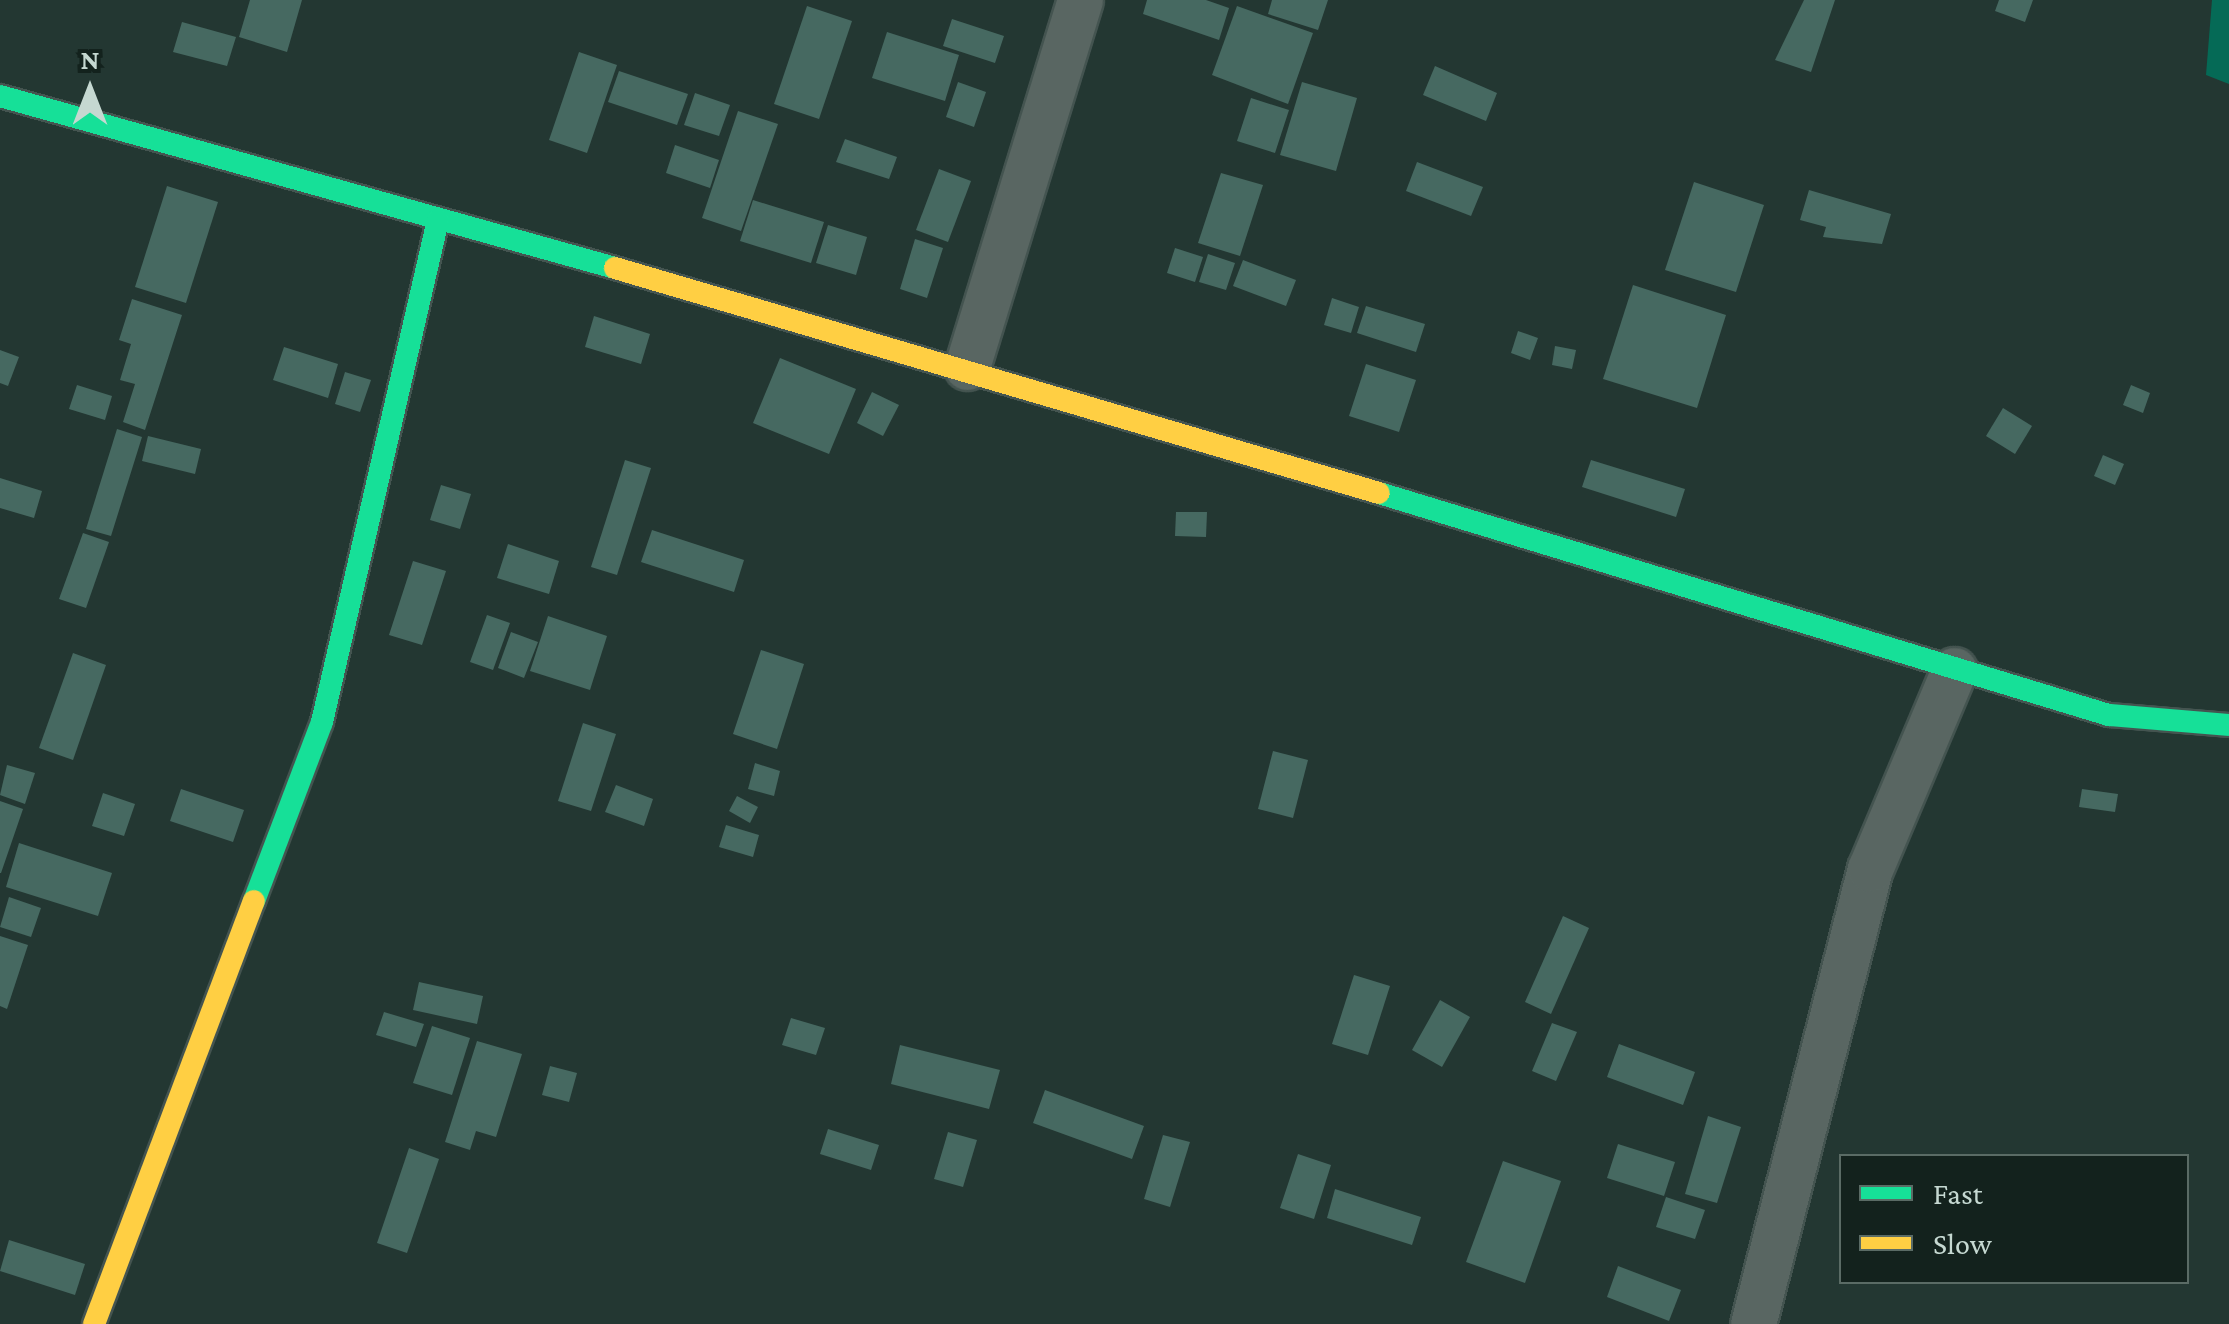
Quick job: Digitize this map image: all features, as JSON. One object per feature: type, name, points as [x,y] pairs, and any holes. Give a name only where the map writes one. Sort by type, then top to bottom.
[{"type":"street","points":[[967,367],[1080,0]]},
{"type":"street","points":[[0,96],[967,367],[2109,715],[2229,725]]},
{"type":"street","points":[[94,1324],[322,722],[438,220]]},
{"type":"street","points":[[1753,1324],[1870,869],[1954,670]]},
{"type":"green space","points":[[2212,0],[2229,0],[2229,84],[2206,75]]},
{"type":"building","points":[[250,0],[302,0],[287,52],[239,37]]},
{"type":"building","points":[[1147,0],[1206,0],[1229,8],[1219,40],[1143,14]]},
{"type":"building","points":[[1272,0],[1328,0],[1318,30],[1268,14]]},
{"type":"building","points":[[1804,0],[1835,0],[1811,72],[1775,60]]},
{"type":"building","points":[[1999,0],[2033,0],[2025,22],[1995,11]]},
{"type":"building","points":[[807,6],[852,21],[819,119],[774,104]]},
{"type":"building","points":[[1237,6],[1313,33],[1288,104],[1212,75]]},
{"type":"building","points":[[952,19],[1004,36],[995,63],[943,46]]},
{"type":"building","points":[[182,22],[236,37],[227,66],[173,52]]},
{"type":"building","points":[[887,32],[959,55],[945,101],[872,78]]},
{"type":"building","points":[[579,52],[617,65],[587,153],[549,140]]},
{"type":"building","points":[[1435,66],[1497,93],[1486,121],[1423,95]]},
{"type":"building","points":[[619,71],[688,94],[677,125],[608,102]]},
{"type":"building","points":[[958,82],[986,92],[974,127],[946,117]]},
{"type":"building","points":[[1302,82],[1357,98],[1336,171],[1280,155]]},
{"type":"building","points":[[695,93],[730,105],[719,136],[684,125]]},
{"type":"building","points":[[1251,98],[1289,110],[1275,153],[1237,141]]},
{"type":"building","points":[[738,111],[778,124],[741,231],[702,218]]},
{"type":"building","points":[[845,139],[897,157],[889,179],[836,162]]},
{"type":"building","points":[[675,145],[719,160],[710,188],[666,173]]},
{"type":"building","points":[[1417,162],[1483,187],[1471,216],[1406,191]]},
{"type":"building","points":[[939,169],[971,181],[948,242],[916,230]]},
{"type":"building","points":[[1221,173],[1263,185],[1240,256],[1198,243]]},
{"type":"building","points":[[1694,182],[1764,205],[1736,292],[1665,270]]},
{"type":"building","points":[[167,186],[218,202],[186,303],[135,287]]},
{"type":"building","points":[[1809,190],[1891,214],[1882,244],[1823,237],[1826,227],[1800,220]]},
{"type":"building","points":[[753,200],[824,222],[811,263],[740,241]]},
{"type":"building","points":[[828,225],[867,237],[856,275],[816,263]]},
{"type":"building","points":[[915,239],[943,248],[927,298],[900,289]]},
{"type":"building","points":[[1175,248],[1203,257],[1195,282],[1167,273]]},
{"type":"building","points":[[1208,254],[1235,263],[1226,290],[1199,282]]},
{"type":"building","points":[[1243,260],[1296,280],[1286,306],[1233,286]]},
{"type":"building","points":[[1633,285],[1726,315],[1697,408],[1603,379]]},
{"type":"building","points":[[1332,298],[1359,307],[1351,333],[1324,325]]},
{"type":"building","points":[[132,299],[182,315],[145,430],[123,422],[135,384],[120,380],[131,344],[119,340]]},
{"type":"building","points":[[1366,306],[1425,324],[1416,352],[1357,333]]},
{"type":"building","points":[[594,316],[650,334],[641,364],[585,347]]},
{"type":"building","points":[[1518,331],[1538,338],[1530,360],[1511,353]]},
{"type":"building","points":[[1555,346],[1576,350],[1572,369],[1552,365]]},
{"type":"building","points":[[284,347],[338,364],[328,398],[273,380]]},
{"type":"building","points":[[0,350],[19,357],[8,386],[0,383]]},
{"type":"building","points":[[780,358],[856,389],[829,454],[753,423]]},
{"type":"building","points":[[1366,364],[1416,380],[1399,432],[1349,416]]},
{"type":"building","points":[[345,372],[371,380],[360,412],[335,404]]},
{"type":"building","points":[[77,385],[112,396],[105,420],[69,409]]},
{"type":"building","points":[[2131,385],[2150,393],[2143,413],[2123,405]]},
{"type":"building","points":[[872,392],[899,405],[883,436],[857,423]]},
{"type":"building","points":[[2003,408],[2032,426],[2015,454],[1986,436]]},
{"type":"building","points":[[117,429],[142,437],[111,536],[86,529]]},
{"type":"building","points":[[148,436],[201,449],[195,474],[142,461]]},
{"type":"building","points":[[2103,455],[2124,464],[2115,485],[2094,476]]},
{"type":"building","points":[[625,460],[651,468],[617,575],[591,567]]},
{"type":"building","points":[[1591,460],[1685,489],[1676,517],[1582,487]]},
{"type":"building","points":[[0,478],[42,491],[34,518],[0,508]]},
{"type":"building","points":[[441,485],[471,494],[460,529],[430,520]]},
{"type":"building","points":[[1176,512],[1207,512],[1206,537],[1175,536]]},
{"type":"building","points":[[652,530],[744,560],[734,592],[641,562]]},
{"type":"building","points":[[83,533],[109,542],[86,608],[59,599]]},
{"type":"building","points":[[508,544],[559,561],[549,594],[497,578]]},
{"type":"building","points":[[413,561],[446,571],[422,645],[389,635]]},
{"type":"building","points":[[487,615],[510,623],[493,670],[470,662]]},
{"type":"building","points":[[548,616],[607,636],[590,690],[530,671]]},
{"type":"building","points":[[511,632],[538,642],[524,678],[498,668]]},
{"type":"building","points":[[761,650],[804,664],[777,749],[733,734]]},
{"type":"building","points":[[73,653],[106,665],[73,760],[39,748]]},
{"type":"building","points":[[583,723],[616,734],[591,811],[558,801]]},
{"type":"building","points":[[1273,751],[1308,760],[1293,818],[1258,809]]},
{"type":"building","points":[[755,763],[780,771],[774,796],[748,789]]},
{"type":"building","points":[[7,765],[35,773],[25,804],[0,795]]},
{"type":"building","points":[[616,785],[653,799],[644,826],[605,812]]},
{"type":"building","points":[[181,789],[244,810],[233,842],[170,821]]},
{"type":"building","points":[[2082,789],[2118,794],[2115,812],[2079,807]]},
{"type":"building","points":[[103,793],[135,804],[124,836],[92,826]]},
{"type":"building","points":[[737,796],[758,807],[750,823],[729,811]]},
{"type":"building","points":[[0,801],[23,809],[1,873],[0,873]]},
{"type":"building","points":[[726,825],[759,835],[753,857],[719,847]]},
{"type":"building","points":[[19,843],[112,873],[98,916],[6,887]]},
{"type":"building","points":[[9,897],[41,908],[31,937],[0,927]]},
{"type":"building","points":[[1563,916],[1589,928],[1551,1014],[1525,1002]]},
{"type":"building","points":[[0,936],[28,945],[7,1009],[0,1006]]},
{"type":"building","points":[[1354,975],[1390,986],[1368,1055],[1332,1044]]},
{"type":"building","points":[[419,982],[483,996],[477,1024],[413,1010]]},
{"type":"building","points":[[1440,1000],[1470,1017],[1442,1067],[1412,1050]]},
{"type":"building","points":[[384,1012],[424,1024],[416,1047],[376,1035]]},
{"type":"building","points":[[791,1018],[825,1028],[816,1055],[782,1045]]},
{"type":"building","points":[[1552,1023],[1577,1032],[1556,1081],[1532,1071]]},
{"type":"building","points":[[432,1026],[470,1038],[452,1095],[413,1083]]},
{"type":"building","points":[[477,1041],[522,1054],[496,1137],[476,1131],[470,1150],[445,1142]]},
{"type":"building","points":[[1619,1044],[1695,1072],[1683,1105],[1607,1077]]},
{"type":"building","points":[[900,1045],[1000,1070],[989,1109],[891,1084]]},
{"type":"building","points":[[550,1066],[577,1073],[569,1102],[542,1095]]},
{"type":"building","points":[[1045,1090],[1144,1126],[1132,1159],[1033,1123]]},
{"type":"building","points":[[1708,1116],[1741,1127],[1717,1203],[1685,1194]]},
{"type":"building","points":[[828,1129],[879,1145],[871,1170],[820,1154]]},
{"type":"building","points":[[948,1132],[977,1140],[963,1187],[934,1179]]},
{"type":"building","points":[[1163,1135],[1190,1142],[1170,1207],[1144,1199]]},
{"type":"building","points":[[1618,1144],[1675,1162],[1664,1196],[1607,1178]]},
{"type":"building","points":[[409,1148],[439,1159],[407,1253],[377,1243]]},
{"type":"building","points":[[1298,1154],[1331,1165],[1314,1219],[1280,1208]]},
{"type":"building","points":[[1503,1161],[1561,1181],[1525,1283],[1466,1262]]},
{"type":"building","points":[[1335,1189],[1421,1217],[1412,1245],[1327,1218]]},
{"type":"building","points":[[1666,1197],[1705,1210],[1695,1239],[1656,1227]]},
{"type":"building","points":[[9,1240],[85,1264],[75,1295],[0,1271]]},
{"type":"building","points":[[1618,1266],[1681,1290],[1669,1321],[1607,1297]]},
{"type":"traffic: fast","points":[[0,96],[615,268]]},
{"type":"traffic: fast","points":[[254,901],[322,722],[438,220]]},
{"type":"traffic: fast","points":[[1379,493],[2109,715],[2229,725]]},
{"type":"traffic: slow","points":[[615,268],[1379,493]]},
{"type":"traffic: slow","points":[[94,1324],[254,901]]}]
